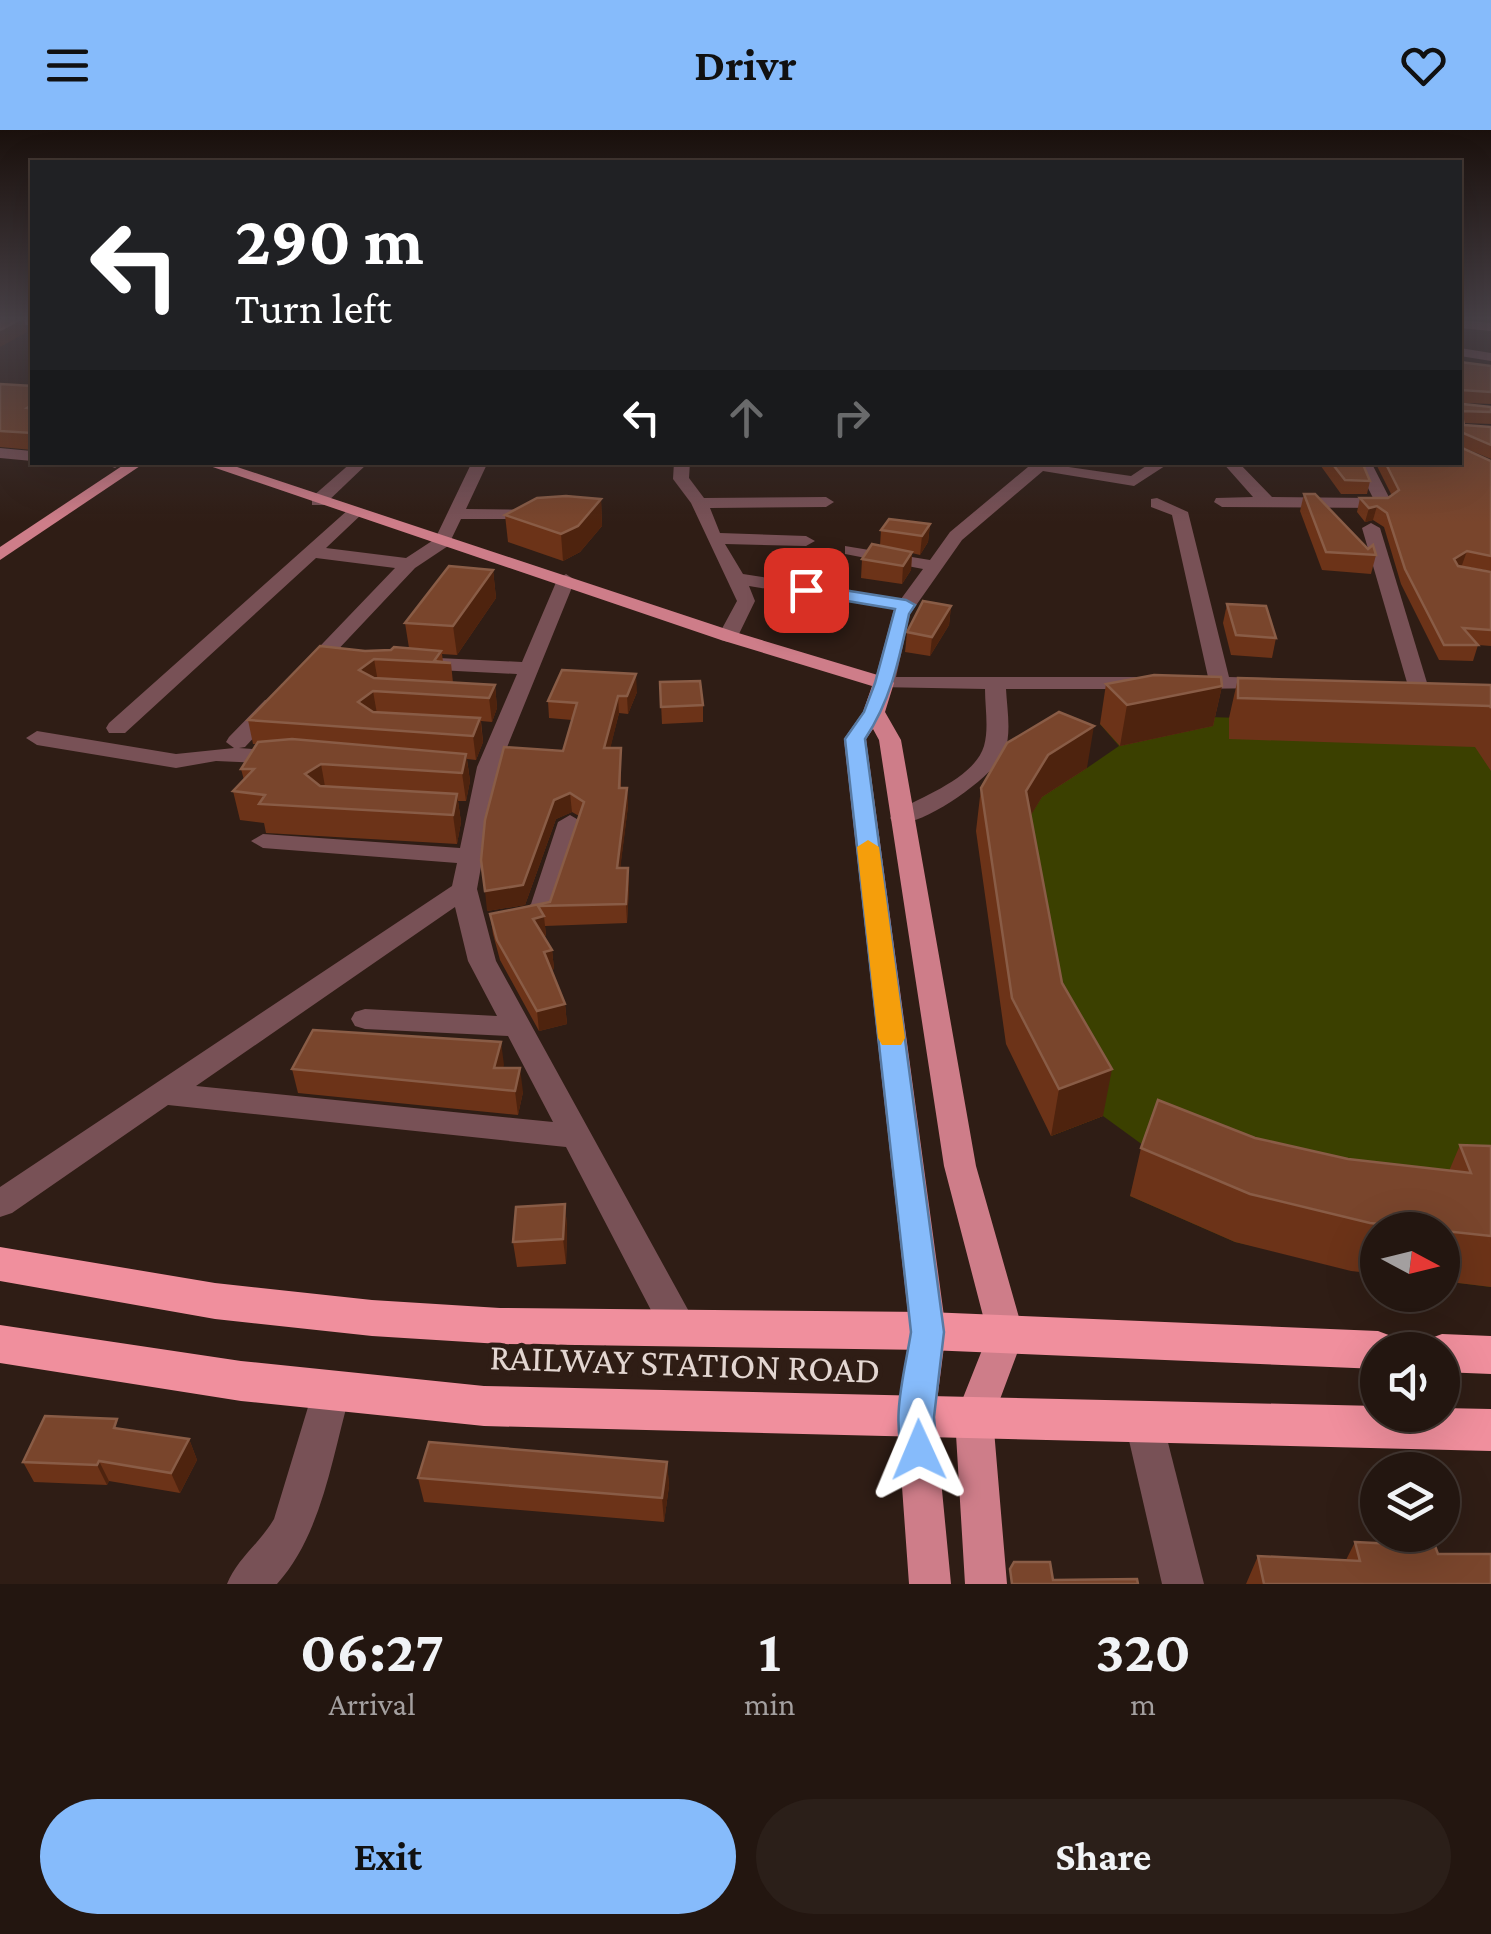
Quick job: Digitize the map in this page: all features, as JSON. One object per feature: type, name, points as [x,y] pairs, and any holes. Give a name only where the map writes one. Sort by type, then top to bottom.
[{"type":"highway","name":"RAILWAY STATION ROAD","points":[[0,1264],[215,1301],[372,1318],[500,1326],[928,1332],[1360,1349]]},
{"type":"highway","name":"RAILWAY STATION ROAD","points":[[0,1344],[179,1376],[330,1394],[484,1406],[1491,1430]]},
{"type":"highway","points":[[1460,1354],[1491,1355]]},
{"type":"main road","points":[[0,536],[113,465]]},
{"type":"main road","points":[[0,555],[135,465]]},
{"type":"main road","points":[[214,465],[728,636],[884,683],[874,712],[855,739],[928,1332],[916,1417],[930,1584]]},
{"type":"main road","points":[[874,712],[890,740],[960,1166],[1006,1335],[974,1418],[986,1584]]},
{"type":"main road","points":[[885,982],[928,982]]},
{"type":"street","points":[[0,453],[30,456]]},
{"type":"street","points":[[318,501],[359,465]]},
{"type":"street","points":[[237,742],[409,564],[442,542],[478,465]]},
{"type":"street","points":[[682,465],[681,479],[702,502],[714,538],[739,579],[746,601],[728,636]]},
{"type":"street","points":[[1041,465],[956,536],[906,605],[900,614],[884,683],[1299,684]]},
{"type":"street","points":[[1048,465],[1138,481],[1160,465]]},
{"type":"street","points":[[1231,465],[1268,504]]},
{"type":"street","points":[[1222,502],[1384,503],[1364,465]]},
{"type":"street","points":[[702,502],[826,502]]},
{"type":"street","points":[[1157,503],[1180,512],[1204,601],[1220,683]]},
{"type":"street","points":[[118,728],[355,513]]},
{"type":"street","points":[[454,514],[563,516]]},
{"type":"street","points":[[1371,528],[1418,685]]},
{"type":"street","points":[[714,538],[806,541]]},
{"type":"street","points":[[851,550],[935,566]]},
{"type":"street","points":[[312,552],[409,564]]},
{"type":"street","points":[[739,579],[906,605]]},
{"type":"street","points":[[566,580],[528,668],[505,699],[478,771],[467,812],[470,856],[464,889],[470,926],[482,961],[680,1328]]},
{"type":"street","points":[[402,662],[528,668]]},
{"type":"street","points":[[902,818],[978,771],[992,756],[996,742],[995,683]]},
{"type":"street","points":[[38,738],[182,762],[216,754],[298,756]]},
{"type":"street","points":[[470,926],[539,914],[570,822]]},
{"type":"street","points":[[263,841],[470,856]]},
{"type":"street","points":[[0,1204],[168,1094],[464,889]]},
{"type":"street","points":[[365,1018],[517,1027]]},
{"type":"street","points":[[168,1094],[576,1136]]},
{"type":"street","points":[[248,1584],[278,1552],[292,1526],[330,1394]]},
{"type":"street","points":[[1144,1422],[1183,1584]]},
{"type":"green space","points":[[1146,715],[1491,726],[1491,1287],[1460,1283],[1460,1212],[1360,1212],[1360,1270],[1235,1242],[1130,1196],[1147,1148],[1103,1116],[1051,1136],[1002,784],[1087,768],[1119,746],[1100,724]]},
{"type":"building","points":[[0,387],[30,387],[30,433],[0,431]]},
{"type":"building","points":[[1462,387],[1491,387],[1491,392],[1462,390]]},
{"type":"building","points":[[1462,397],[1463,404],[1491,407],[1491,412],[1462,411]]},
{"type":"building","points":[[1462,416],[1464,425],[1491,427],[1491,445],[1462,432]]},
{"type":"building","points":[[1462,448],[1491,461],[1491,556],[1467,551],[1454,559],[1458,566],[1491,572],[1491,630],[1463,628],[1478,645],[1444,645],[1405,569],[1387,513],[1377,506],[1369,508],[1360,498],[1388,498],[1399,490],[1386,465],[1462,465]]},
{"type":"building","points":[[1333,465],[1363,465],[1370,481],[1345,480]]},
{"type":"building","points":[[1304,494],[1315,494],[1368,549],[1373,545],[1376,555],[1326,552]]},
{"type":"building","points":[[537,498],[601,499],[578,526],[561,534],[505,515]]},
{"type":"building","points":[[889,519],[930,524],[922,536],[881,530]]},
{"type":"building","points":[[872,544],[912,552],[903,566],[862,559]]},
{"type":"building","points":[[449,566],[493,570],[453,626],[405,623]]},
{"type":"building","points":[[923,601],[951,606],[932,637],[907,632]]},
{"type":"building","points":[[1227,604],[1266,606],[1276,638],[1236,635]]},
{"type":"building","points":[[320,646],[365,651],[394,647],[441,651],[434,661],[451,663],[374,659],[359,670],[374,678],[495,685],[489,698],[373,691],[358,702],[373,712],[480,718],[473,736],[248,720]]},
{"type":"building","points":[[562,670],[636,674],[627,696],[618,696],[604,748],[621,748],[619,788],[627,788],[617,868],[628,868],[626,904],[538,906],[544,916],[533,919],[552,950],[544,952],[565,1004],[537,1011],[497,940],[490,914],[550,902],[584,802],[570,793],[554,800],[523,885],[485,891],[481,860],[485,820],[504,747],[563,751],[577,703],[548,701]]},
{"type":"building","points":[[1154,675],[1221,677],[1222,686],[1127,705],[1106,684]]},
{"type":"building","points":[[1238,678],[1491,685],[1491,708],[1238,698]]},
{"type":"building","points":[[700,681],[703,705],[661,707],[660,682]]},
{"type":"building","points":[[1059,712],[1094,726],[1048,755],[1026,791],[1062,983],[1112,1069],[1059,1089],[1012,998],[981,788],[1007,743]]},
{"type":"building","points":[[292,739],[466,754],[462,773],[321,764],[305,774],[320,786],[457,794],[453,815],[259,804],[265,795],[233,791],[254,769],[241,769],[258,742]]},
{"type":"building","points":[[313,1030],[501,1042],[494,1068],[520,1068],[515,1091],[292,1069]]},
{"type":"building","points":[[1158,1100],[1255,1138],[1348,1159],[1471,1173],[1460,1145],[1491,1146],[1491,1236],[1460,1233],[1460,1212],[1360,1212],[1360,1221],[1250,1194],[1141,1148]]},
{"type":"building","points":[[565,1204],[563,1239],[513,1242],[516,1207]]},
{"type":"building","points":[[45,1416],[117,1419],[114,1428],[189,1439],[171,1473],[99,1461],[97,1465],[23,1462]]},
{"type":"building","points":[[429,1442],[667,1462],[662,1498],[418,1478]]},
{"type":"building","points":[[1355,1542],[1360,1542],[1360,1552],[1491,1554],[1491,1584],[1264,1584],[1258,1556],[1360,1561]]},
{"type":"building","points":[[1014,1562],[1050,1562],[1053,1580],[1137,1579],[1138,1584],[1012,1584],[1010,1569]]},
{"type":"slow traffic","points":[[868,847],[892,1038]]},
{"type":"route","points":[[806,590],[906,605],[900,614],[874,712],[855,739],[928,1332],[916,1417],[919,1450]]}]
